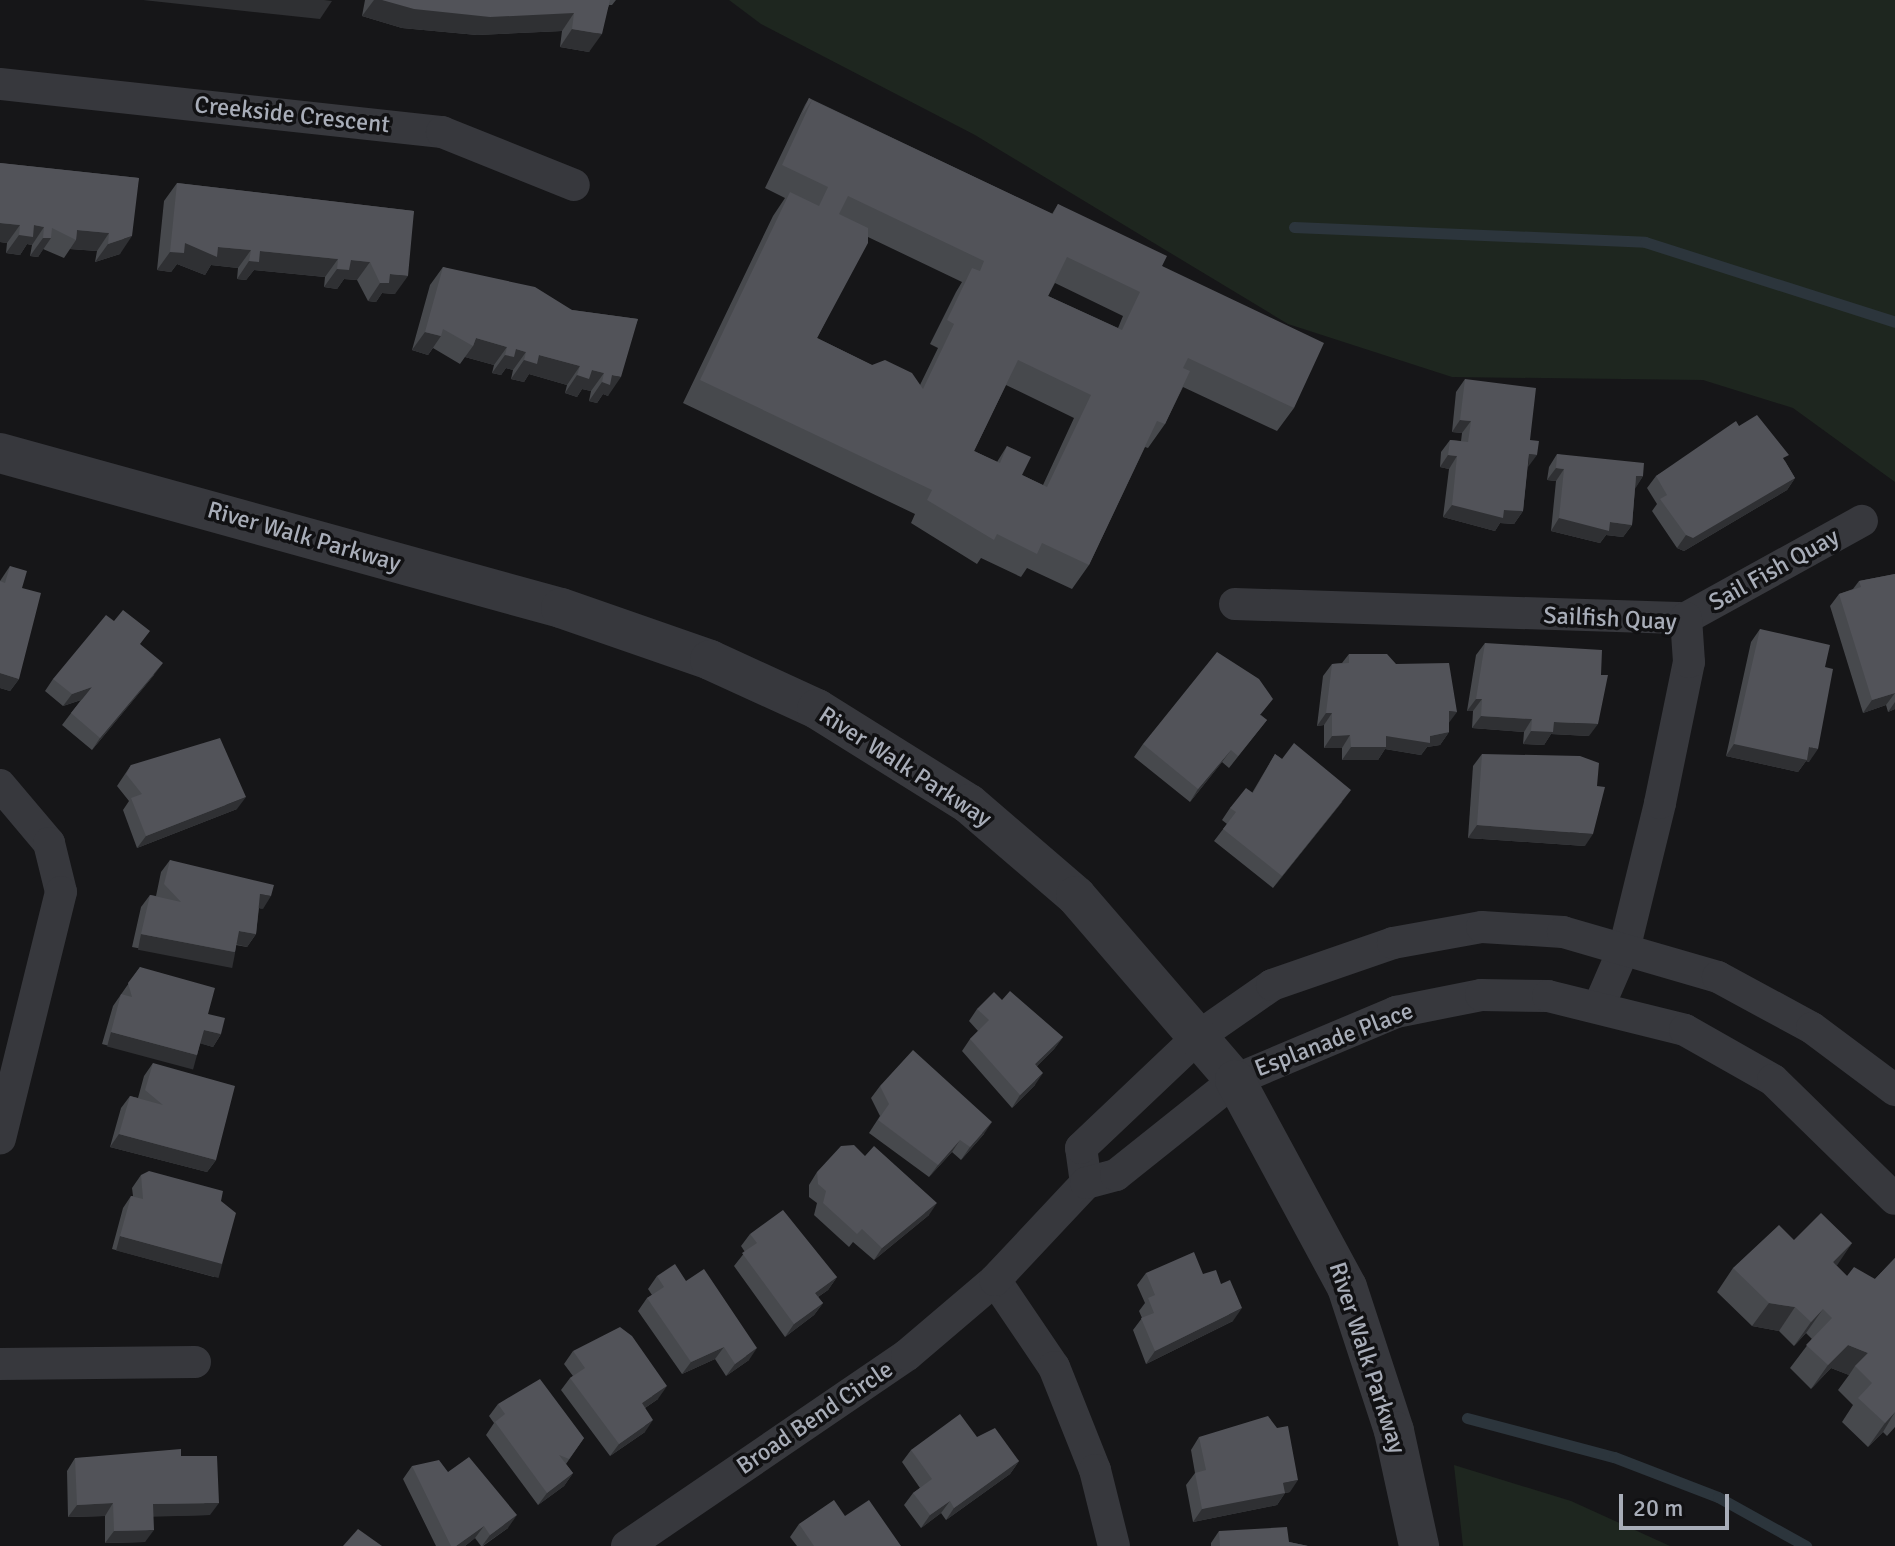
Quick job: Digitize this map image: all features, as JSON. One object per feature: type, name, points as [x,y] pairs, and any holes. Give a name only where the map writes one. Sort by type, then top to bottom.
[{"type":"street","name":"Creekside Crescent","points":[[0,84],[442,132],[574,185]]},
{"type":"street","name":"River Walk Parkway","points":[[0,453],[561,608],[710,660],[817,709],[1017,842],[1151,975],[1235,1080],[1347,1287],[1394,1431],[1419,1546]]},
{"type":"street","name":"Sail Fish Quay","points":[[1686,618],[1862,521]]},
{"type":"street","name":"Sailfish Quay","points":[[1235,604],[1686,618],[1689,662],[1625,946],[1599,1006]]},
{"type":"street","points":[[0,785],[49,843],[61,892],[0,1139]]},
{"type":"street","points":[[1086,1183],[1081,1148],[1199,1036],[1272,985],[1393,943],[1482,927],[1563,932],[1625,946],[1718,977],[1812,1028],[1895,1090]]},
{"type":"street","name":"Esplanade Place","points":[[1235,1080],[1396,1012],[1481,995],[1599,1006],[1726,1048],[1773,1080],[1895,1199]]},
{"type":"street","name":"Broad Bend Circle","points":[[627,1546],[907,1355],[995,1280],[1086,1183],[1116,1175],[1235,1080]]},
{"type":"street","points":[[995,1280],[1054,1367],[1095,1470],[1114,1546]]},
{"type":"street","points":[[0,1364],[195,1362]]},
{"type":"shaded area","points":[[729,0],[1895,0],[1895,482],[1793,408],[1703,380],[1452,377],[1288,324],[975,135],[761,24]]},
{"type":"shaded area","points":[[1454,1465],[1571,1501],[1670,1546],[1463,1546]]},
{"type":"building","points":[[382,0],[610,0],[602,34],[572,29],[574,13],[490,17],[414,9]]},
{"type":"building","points":[[812,100],[1053,214],[1058,204],[1167,256],[1162,266],[1324,343],[1294,408],[1188,358],[1183,368],[1190,371],[1165,424],[1157,421],[1089,565],[1042,543],[1037,554],[997,534],[994,540],[927,500],[932,490],[700,380],[790,192],[819,206],[828,187],[782,165]],"holes":[[[848,196],[984,261],[980,271],[972,268],[947,320],[954,324],[923,389],[912,373],[885,360],[872,365],[817,338],[868,243],[868,228],[839,214]],[[1067,257],[1140,292],[1122,330],[1048,296]],[[1018,360],[1091,395],[1047,487],[1022,475],[1031,457],[1007,446],[1000,463],[974,451]]]},
{"type":"building","points":[[0,163],[139,178],[132,236],[108,244],[109,233],[77,230],[76,240],[52,228],[51,238],[43,238],[44,227],[34,225],[33,237],[19,235],[20,225],[0,223]]},
{"type":"building","points":[[177,183],[414,211],[408,276],[390,274],[389,283],[380,283],[370,262],[351,260],[349,270],[337,269],[338,259],[260,251],[259,262],[249,261],[251,250],[218,247],[217,257],[185,243],[184,253],[170,252]]},
{"type":"building","points":[[443,267],[535,287],[572,310],[638,319],[621,377],[612,375],[610,385],[602,382],[604,373],[592,370],[589,379],[577,375],[580,366],[539,355],[537,364],[524,360],[526,352],[516,349],[514,357],[505,355],[507,347],[476,338],[473,346],[443,329],[441,336],[425,332]]},
{"type":"building","points":[[1465,379],[1536,388],[1530,440],[1539,441],[1537,455],[1529,454],[1523,511],[1504,510],[1503,518],[1452,505],[1457,456],[1448,455],[1450,440],[1468,442],[1471,421],[1460,420]]},
{"type":"building","points":[[1757,415],[1789,455],[1783,458],[1795,478],[1693,538],[1686,535],[1660,499],[1667,495],[1656,476],[1736,421],[1739,426]]},
{"type":"building","points":[[1557,454],[1644,463],[1643,476],[1636,476],[1632,525],[1610,522],[1609,531],[1559,518],[1564,469],[1556,468]]},
{"type":"building","points":[[10,566],[27,571],[22,588],[41,593],[19,679],[0,673],[0,581],[5,583]]},
{"type":"building","points":[[1895,574],[1895,693],[1872,700],[1839,594],[1861,587],[1859,581]]},
{"type":"building","points":[[123,610],[150,631],[140,644],[163,663],[100,738],[71,713],[92,687],[72,694],[53,679],[106,615],[114,621]]},
{"type":"building","points":[[1760,629],[1830,645],[1825,667],[1833,669],[1818,749],[1809,747],[1807,760],[1734,744]]},
{"type":"building","points":[[1485,643],[1602,650],[1601,675],[1608,675],[1598,724],[1554,722],[1553,732],[1531,731],[1532,719],[1481,716],[1482,699],[1476,699]]},
{"type":"building","points":[[1217,652],[1259,679],[1273,699],[1260,715],[1267,720],[1238,756],[1231,750],[1198,789],[1143,744]]},
{"type":"building","points":[[1349,654],[1387,654],[1396,664],[1449,663],[1457,712],[1449,711],[1449,732],[1430,736],[1430,743],[1386,736],[1386,747],[1351,747],[1350,735],[1332,736],[1332,713],[1326,713],[1332,664],[1349,663]]},
{"type":"building","points":[[220,738],[246,797],[146,836],[131,798],[142,794],[126,774],[131,765]]},
{"type":"building","points":[[1294,743],[1351,790],[1282,876],[1223,829],[1236,812],[1230,808],[1246,788],[1253,793],[1275,754],[1282,759]]},
{"type":"building","points":[[1482,754],[1580,756],[1599,763],[1597,786],[1605,787],[1593,834],[1477,825]]},
{"type":"building","points":[[170,860],[274,885],[271,896],[260,894],[256,934],[239,931],[235,952],[141,934],[150,895],[181,902],[164,884]]},
{"type":"building","points":[[140,967],[215,988],[208,1014],[225,1018],[221,1034],[204,1030],[197,1055],[111,1032],[121,994],[132,997],[128,983]]},
{"type":"building","points":[[1010,991],[1063,1037],[1035,1064],[1043,1073],[1020,1095],[970,1039],[989,1020],[977,1009],[994,992],[1002,1000]]},
{"type":"building","points":[[913,1050],[992,1122],[970,1147],[960,1140],[938,1165],[878,1120],[889,1104],[880,1086]]},
{"type":"building","points":[[153,1063],[235,1086],[216,1160],[119,1134],[130,1096],[163,1105],[145,1090]]},
{"type":"building","points":[[854,1145],[865,1156],[874,1146],[937,1203],[882,1248],[862,1229],[857,1234],[823,1203],[826,1191],[818,1184],[817,1172],[841,1146]]},
{"type":"building","points":[[149,1171],[223,1191],[221,1201],[236,1213],[222,1264],[120,1236],[131,1196],[143,1199],[141,1175]]},
{"type":"building","points":[[783,1210],[837,1277],[815,1293],[823,1303],[794,1324],[742,1253],[757,1243],[750,1234]]},
{"type":"building","points":[[1821,1213],[1852,1243],[1833,1262],[1847,1276],[1854,1267],[1875,1279],[1895,1258],[1895,1412],[1885,1423],[1858,1398],[1872,1383],[1855,1366],[1868,1353],[1848,1345],[1828,1365],[1806,1345],[1832,1318],[1823,1309],[1811,1322],[1795,1307],[1769,1303],[1733,1268],[1779,1225],[1794,1240]]},
{"type":"building","points":[[1194,1252],[1203,1274],[1216,1270],[1221,1284],[1230,1280],[1242,1308],[1155,1351],[1141,1318],[1154,1313],[1148,1298],[1155,1295],[1146,1273]]},
{"type":"building","points":[[675,1264],[686,1281],[704,1269],[757,1348],[735,1364],[724,1347],[691,1362],[647,1298],[664,1287],[657,1276]]},
{"type":"building","points":[[620,1327],[632,1336],[667,1386],[642,1403],[653,1420],[619,1444],[570,1378],[585,1368],[573,1351]]},
{"type":"building","points":[[540,1379],[584,1438],[569,1459],[559,1455],[573,1473],[547,1493],[495,1422],[505,1414],[498,1404]]},
{"type":"building","points":[[960,1414],[977,1437],[995,1428],[1019,1461],[954,1508],[950,1501],[930,1515],[913,1493],[932,1479],[911,1450]]},
{"type":"building","points":[[1268,1416],[1277,1428],[1288,1426],[1298,1480],[1283,1483],[1285,1493],[1202,1509],[1195,1473],[1206,1470],[1199,1437]]},
{"type":"building","points":[[181,1449],[181,1456],[217,1456],[219,1503],[153,1504],[154,1530],[114,1531],[113,1503],[77,1505],[75,1458]]},
{"type":"building","points":[[469,1457],[517,1515],[490,1535],[484,1526],[456,1546],[451,1546],[412,1466],[439,1460],[448,1472]]},
{"type":"building","points":[[834,1500],[845,1516],[869,1500],[901,1546],[814,1546],[799,1524]]},
{"type":"building","points":[[1287,1527],[1289,1542],[1308,1546],[1220,1546],[1219,1531]]},
{"type":"building","points":[[358,1529],[382,1546],[343,1546]]},
{"type":"waterway","points":[[1294,227],[1645,242],[1895,322]]},
{"type":"waterway","points":[[1467,1418],[1614,1457],[1718,1497],[1806,1546]]}]
